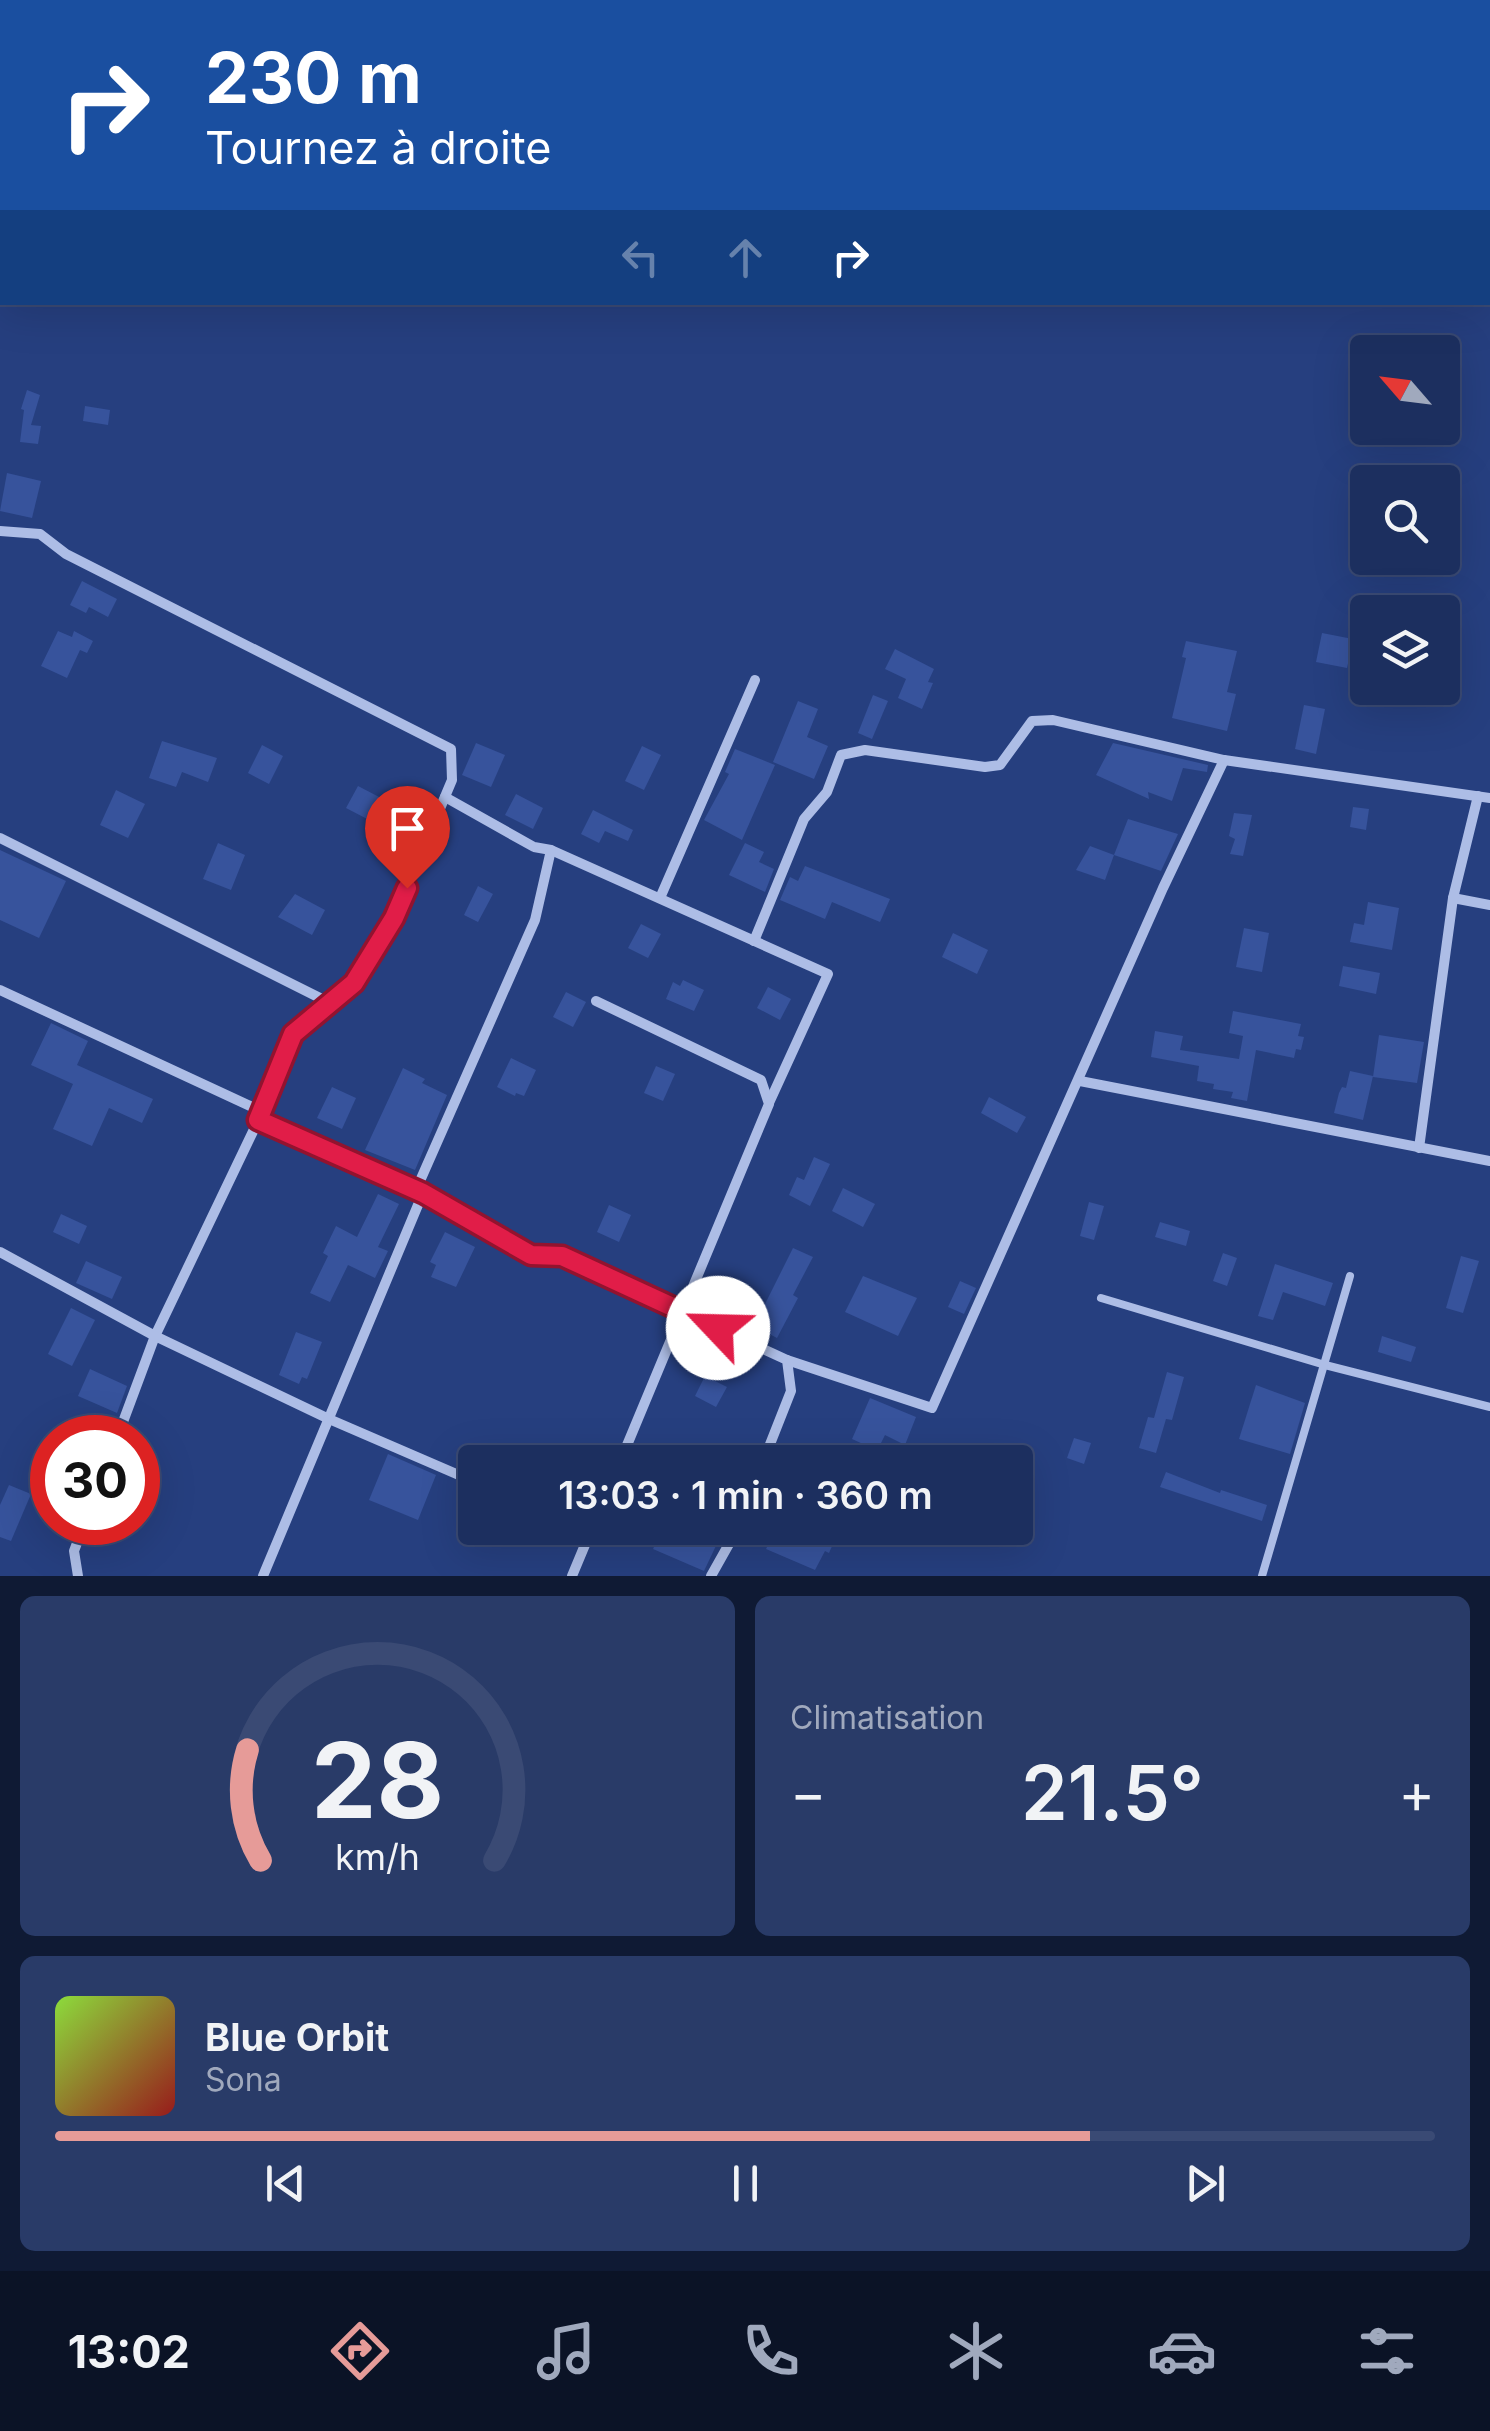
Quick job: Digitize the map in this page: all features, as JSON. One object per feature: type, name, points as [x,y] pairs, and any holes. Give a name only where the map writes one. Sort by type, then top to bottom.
[{"type":"street","points":[[0,531],[40,534],[66,554],[450,749],[452,780],[394,918],[354,983],[293,1034],[260,1116],[155,1336],[126,1415]]},
{"type":"street","points":[[660,898],[755,680]]},
{"type":"street","points":[[754,940],[804,820],[827,792],[841,755],[865,750],[985,767],[1000,765],[1032,721],[1052,720],[1224,760],[1484,797],[1453,898],[1418,1148]]},
{"type":"street","points":[[0,990],[419,1192],[531,1255],[562,1256],[787,1360],[932,1408],[1163,888],[1224,760]]},
{"type":"street","points":[[445,797],[534,847],[550,850],[828,974],[769,1104],[627,1445]]},
{"type":"street","points":[[0,838],[330,1003]]},
{"type":"street","points":[[263,1576],[535,920],[550,850]]},
{"type":"street","points":[[1453,898],[1490,905]]},
{"type":"street","points":[[596,1001],[761,1080],[769,1104]]},
{"type":"street","points":[[1080,1081],[1490,1160]]},
{"type":"street","points":[[0,1252],[155,1336],[458,1475]]},
{"type":"street","points":[[770,1445],[791,1391],[787,1360]]},
{"type":"street","points":[[76,1545],[78,1576]]},
{"type":"street","points":[[572,1576],[582,1545]]},
{"type":"street","points":[[712,1576],[729,1545]]},
{"type":"lane","points":[[1262,1576],[1350,1276]]},
{"type":"lane","points":[[1101,1298],[1326,1365],[1490,1407]]},
{"type":"building","points":[[27,390],[40,395],[31,425],[41,426],[38,444],[20,442],[24,410],[21,409]]},
{"type":"building","points":[[85,406],[110,410],[108,425],[83,421]]},
{"type":"building","points":[[7,473],[41,481],[32,518],[0,511]]},
{"type":"building","points":[[82,581],[117,599],[108,617],[89,607],[86,613],[70,605]]},
{"type":"building","points":[[58,631],[72,637],[74,631],[93,641],[87,653],[80,650],[67,678],[41,666]]},
{"type":"building","points":[[1322,633],[1350,638],[1347,668],[1316,662]]},
{"type":"building","points":[[1186,641],[1237,651],[1227,692],[1236,694],[1227,731],[1172,718],[1186,658],[1182,657]]},
{"type":"building","points":[[895,649],[934,669],[928,682],[933,683],[922,709],[898,698],[906,679],[885,669]]},
{"type":"building","points":[[873,695],[888,701],[872,739],[858,733]]},
{"type":"building","points":[[798,701],[818,709],[807,737],[828,746],[814,779],[773,762]]},
{"type":"building","points":[[1304,705],[1325,709],[1316,754],[1295,749]]},
{"type":"building","points":[[162,741],[217,758],[208,782],[182,772],[176,787],[149,778]]},
{"type":"building","points":[[476,743],[505,755],[491,787],[462,775]]},
{"type":"building","points":[[1113,743],[1208,765],[1207,772],[1183,768],[1172,801],[1148,792],[1149,799],[1096,775]]},
{"type":"building","points":[[262,745],[283,756],[269,784],[248,773]]},
{"type":"building","points":[[642,746],[661,755],[644,790],[625,781]]},
{"type":"building","points":[[735,749],[775,765],[742,840],[704,820],[729,774],[725,772]]},
{"type":"building","points":[[358,786],[383,799],[371,821],[346,808]]},
{"type":"building","points":[[116,790],[145,804],[128,838],[100,825]]},
{"type":"building","points":[[516,794],[543,808],[533,829],[505,815]]},
{"type":"building","points":[[1353,807],[1369,809],[1366,830],[1350,827]]},
{"type":"building","points":[[593,810],[633,830],[628,841],[605,831],[599,843],[581,834]]},
{"type":"building","points":[[1234,813],[1252,815],[1243,856],[1230,854],[1235,839],[1229,836]]},
{"type":"building","points":[[1128,819],[1178,834],[1161,871],[1114,855]]},
{"type":"building","points":[[218,843],[245,855],[231,890],[203,879]]},
{"type":"building","points":[[745,843],[764,852],[759,862],[774,869],[765,892],[729,875]]},
{"type":"building","points":[[1090,846],[1114,855],[1105,880],[1076,870]]},
{"type":"building","points":[[0,850],[66,881],[39,938],[0,920]]},
{"type":"building","points":[[805,866],[890,899],[880,922],[832,902],[825,919],[780,900],[790,877],[798,881]]},
{"type":"building","points":[[478,886],[493,894],[478,922],[464,915]]},
{"type":"building","points":[[295,894],[325,910],[312,935],[278,917]]},
{"type":"building","points":[[1368,902],[1399,908],[1392,950],[1350,942],[1354,923],[1364,925]]},
{"type":"building","points":[[641,924],[661,934],[648,958],[628,948]]},
{"type":"building","points":[[1244,928],[1269,933],[1262,972],[1236,967]]},
{"type":"building","points":[[953,933],[988,950],[977,974],[942,957]]},
{"type":"building","points":[[1343,966],[1380,973],[1376,994],[1339,986]]},
{"type":"building","points":[[683,980],[704,990],[694,1011],[666,999],[673,982],[680,986]]},
{"type":"building","points":[[768,987],[791,999],[780,1020],[757,1008]]},
{"type":"building","points":[[566,992],[586,1002],[573,1027],[553,1017]]},
{"type":"building","points":[[1233,1011],[1301,1024],[1298,1036],[1304,1037],[1294,1058],[1256,1050],[1247,1101],[1231,1098],[1233,1092],[1213,1089],[1214,1084],[1197,1081],[1199,1066],[1151,1057],[1155,1031],[1183,1036],[1180,1050],[1239,1059],[1243,1036],[1229,1033]]},
{"type":"building","points":[[51,1023],[88,1041],[77,1065],[153,1099],[142,1123],[109,1108],[92,1146],[53,1129],[73,1084],[31,1065]]},
{"type":"building","points":[[1379,1035],[1424,1042],[1417,1083],[1373,1077]]},
{"type":"building","points":[[511,1058],[536,1070],[524,1096],[497,1087]]},
{"type":"building","points":[[656,1066],[675,1074],[663,1101],[644,1093]]},
{"type":"building","points":[[403,1068],[447,1095],[415,1170],[365,1150]]},
{"type":"building","points":[[1350,1071],[1373,1076],[1363,1120],[1334,1113]]},
{"type":"building","points":[[332,1087],[356,1098],[342,1129],[317,1118]]},
{"type":"building","points":[[989,1097],[1026,1117],[1017,1133],[981,1113]]},
{"type":"building","points":[[814,1157],[830,1164],[810,1206],[789,1195],[797,1177],[804,1180]]},
{"type":"building","points":[[843,1188],[875,1204],[863,1227],[832,1211]]},
{"type":"building","points":[[378,1194],[399,1204],[378,1247],[388,1251],[375,1278],[348,1265],[330,1302],[310,1293],[328,1256],[323,1253],[336,1226],[357,1237]]},
{"type":"building","points":[[1089,1202],[1104,1206],[1094,1240],[1080,1236]]},
{"type":"building","points":[[609,1205],[631,1215],[619,1242],[597,1232]]},
{"type":"building","points":[[61,1214],[87,1226],[79,1244],[53,1232]]},
{"type":"building","points":[[1160,1222],[1190,1231],[1186,1246],[1155,1237]]},
{"type":"building","points":[[445,1232],[475,1247],[456,1287],[431,1277],[436,1265],[430,1262]]},
{"type":"building","points":[[793,1248],[813,1257],[777,1338],[754,1326]]},
{"type":"building","points":[[1223,1253],[1237,1258],[1227,1286],[1213,1281]]},
{"type":"building","points":[[1461,1256],[1479,1261],[1463,1313],[1446,1308]]},
{"type":"building","points":[[86,1261],[122,1277],[112,1299],[76,1283]]},
{"type":"building","points":[[1275,1264],[1333,1283],[1325,1306],[1283,1292],[1273,1320],[1258,1316]]},
{"type":"building","points":[[863,1276],[917,1298],[898,1336],[845,1312]]},
{"type":"building","points":[[960,1281],[976,1288],[964,1314],[948,1307]]},
{"type":"building","points":[[71,1308],[95,1320],[72,1366],[48,1354]]},
{"type":"building","points":[[296,1332],[322,1342],[307,1379],[302,1377],[299,1384],[279,1375]]},
{"type":"building","points":[[1382,1336],[1416,1347],[1411,1362],[1378,1352]]},
{"type":"building","points":[[90,1369],[127,1386],[117,1413],[78,1396]]},
{"type":"building","points":[[1167,1372],[1184,1377],[1172,1420],[1166,1419],[1156,1453],[1139,1448],[1148,1417],[1154,1418]]},
{"type":"building","points":[[705,1376],[727,1387],[716,1407],[695,1396]]},
{"type":"building","points":[[1256,1385],[1305,1403],[1290,1454],[1239,1439]]},
{"type":"building","points":[[870,1398],[916,1417],[905,1445],[885,1435],[880,1445],[865,1445],[852,1439]]},
{"type":"building","points":[[1074,1438],[1091,1443],[1084,1464],[1067,1458]]},
{"type":"building","points":[[388,1454],[436,1475],[418,1520],[369,1500]]},
{"type":"building","points":[[1166,1472],[1220,1493],[1221,1490],[1267,1505],[1262,1521],[1160,1487]]},
{"type":"building","points":[[9,1485],[30,1494],[11,1541],[0,1537],[0,1505]]},
{"type":"building","points":[[655,1545],[716,1545],[704,1571],[653,1549]]},
{"type":"building","points":[[768,1545],[833,1545],[815,1570],[766,1549]]},
{"type":"route","points":[[407,888],[394,918],[354,983],[293,1034],[258,1120],[423,1193],[531,1255],[562,1256],[718,1328]]}]
